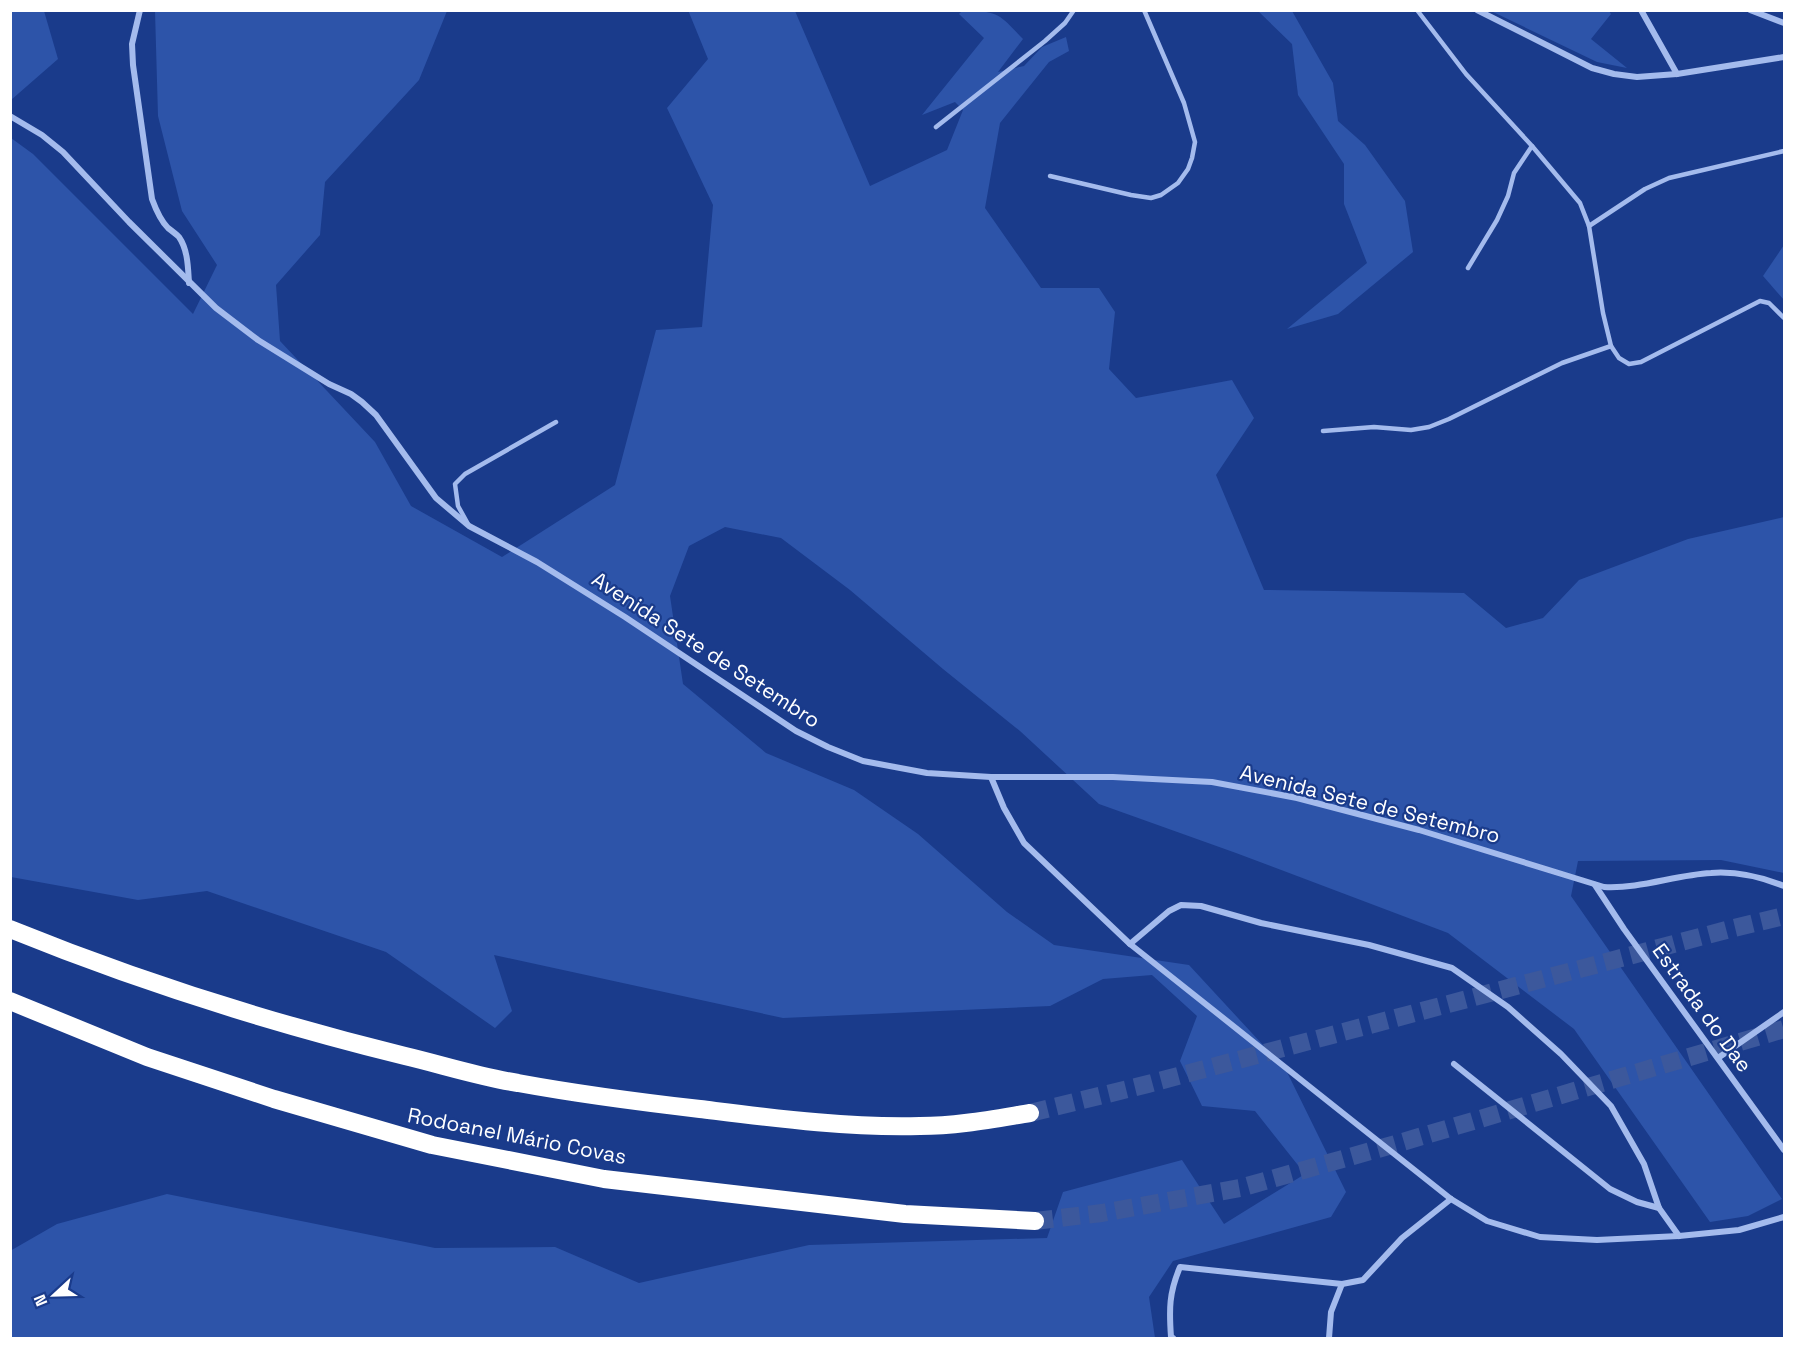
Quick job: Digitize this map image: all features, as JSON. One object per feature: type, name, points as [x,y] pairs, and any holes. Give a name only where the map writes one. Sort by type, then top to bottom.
[{"type":"highway","points":[[10,928],[78,957],[191,995],[336,1039],[515,1083],[619,1100],[868,1126],[969,1123],[1030,1113]]},
{"type":"highway","name":"Rodoanel Mário Covas","points":[[10,1001],[147,1057],[274,1099],[432,1145],[604,1179],[904,1214],[1035,1221]]},
{"type":"street","points":[[140,10],[132,44],[133,65],[152,200],[167,227],[179,237],[188,264],[189,284]]},
{"type":"street","points":[[1477,10],[1592,68],[1614,74],[1637,77],[1677,74],[1785,57]]},
{"type":"street","points":[[1641,10],[1677,74]]},
{"type":"street","points":[[1750,10],[1785,23]]},
{"type":"street","name":"Avenida Sete de Setembro","points":[[10,116],[42,135],[63,152],[189,284],[216,308],[258,340],[362,402],[376,415],[436,498],[470,526],[537,562],[625,617],[796,731],[828,747],[863,761],[927,773],[991,777],[1113,777],[1212,782],[1297,798],[1419,830],[1604,887],[1623,887],[1710,873],[1733,873],[1757,877],[1785,886]]},
{"type":"street","points":[[991,777],[1024,843],[1130,944],[1451,1199],[1487,1221],[1540,1237],[1597,1240],[1739,1230],[1785,1217]]},
{"type":"street","name":"Estrada do Dae","points":[[1594,884],[1624,929],[1785,1150]]},
{"type":"street","points":[[1130,944],[1169,911],[1181,904],[1201,906],[1261,923],[1369,945],[1452,968],[1508,1007],[1561,1054],[1611,1106],[1644,1164],[1659,1208],[1679,1236]]},
{"type":"street","points":[[1718,1058],[1785,1012]]},
{"type":"street","points":[[1454,1064],[1610,1190],[1637,1202],[1659,1208]]},
{"type":"street","points":[[1173,1338],[1170,1337],[1169,1304],[1173,1283],[1180,1267],[1342,1284],[1363,1280],[1402,1238],[1451,1199]]},
{"type":"street","points":[[1329,1338],[1331,1312],[1342,1284]]},
{"type":"lane","points":[[936,127],[1045,41],[1065,23],[1074,10]]},
{"type":"lane","points":[[1050,176],[1151,198],[1161,195],[1178,183],[1188,169],[1195,142],[1184,103],[1144,10]]},
{"type":"lane","points":[[1417,10],[1466,74],[1580,203],[1589,226],[1603,313],[1611,346],[1619,358],[1629,364],[1641,362],[1760,301],[1769,303],[1785,318]]},
{"type":"lane","points":[[1468,268],[1497,220],[1508,196],[1514,173],[1532,147]]},
{"type":"lane","points":[[1589,226],[1645,189],[1669,178],[1785,151]]},
{"type":"lane","points":[[1323,431],[1374,427],[1412,430],[1429,427],[1562,363],[1611,346]]},
{"type":"lane","points":[[470,526],[458,506],[455,484],[465,474],[556,422]]},
{"type":"shaded area","points":[[11,10],[44,11],[58,59],[11,100]]},
{"type":"shaded area","points":[[688,10],[795,11],[870,186],[947,150],[963,110],[955,102],[922,115],[984,38],[959,14],[962,11],[997,15],[1023,39],[998,72],[1024,66],[1042,47],[1066,37],[1069,51],[1049,62],[1000,123],[985,208],[1041,288],[1099,288],[1115,312],[1109,369],[1136,398],[1232,380],[1254,418],[1216,475],[1264,590],[1464,593],[1506,628],[1543,618],[1579,580],[1688,539],[1784,517],[1784,873],[1721,860],[1578,861],[1571,896],[1782,1199],[1748,1216],[1710,1222],[1574,1029],[1448,933],[1099,804],[1020,731],[850,590],[781,538],[725,527],[689,546],[670,596],[683,684],[766,753],[854,790],[918,834],[1007,912],[1054,945],[1189,965],[1286,1070],[1346,1192],[1331,1217],[1173,1261],[1149,1297],[1155,1338],[11,1338],[10,1251],[57,1224],[167,1194],[435,1248],[555,1247],[639,1283],[809,1245],[1047,1238],[1063,1192],[1182,1160],[1224,1224],[1305,1174],[1255,1111],[1202,1106],[1180,1061],[1197,1016],[1152,975],[1103,979],[1050,1006],[783,1018],[494,955],[512,1011],[495,1028],[386,952],[207,891],[138,900],[11,877],[11,138],[33,154],[193,314],[217,265],[182,211],[158,116],[155,11],[447,11],[419,80],[325,182],[320,235],[276,285],[280,341],[375,442],[411,506],[502,557],[615,485],[656,330],[702,327],[713,205],[667,108],[708,59]]},
{"type":"shaded area","points":[[1258,11],[1292,11],[1333,83],[1338,121],[1365,145],[1405,201],[1413,252],[1338,314],[1287,329],[1367,263],[1344,204],[1344,164],[1298,95],[1292,44]]},
{"type":"shaded area","points":[[1491,11],[1609,11],[1611,14],[1591,39],[1627,68],[1597,62]]},
{"type":"shaded area","points":[[1784,245],[1784,300],[1763,276]]},
{"type":"tunnel","points":[[1030,1113],[1784,916]]},
{"type":"tunnel","points":[[1035,1221],[1102,1213],[1240,1188],[1784,1029]]}]
